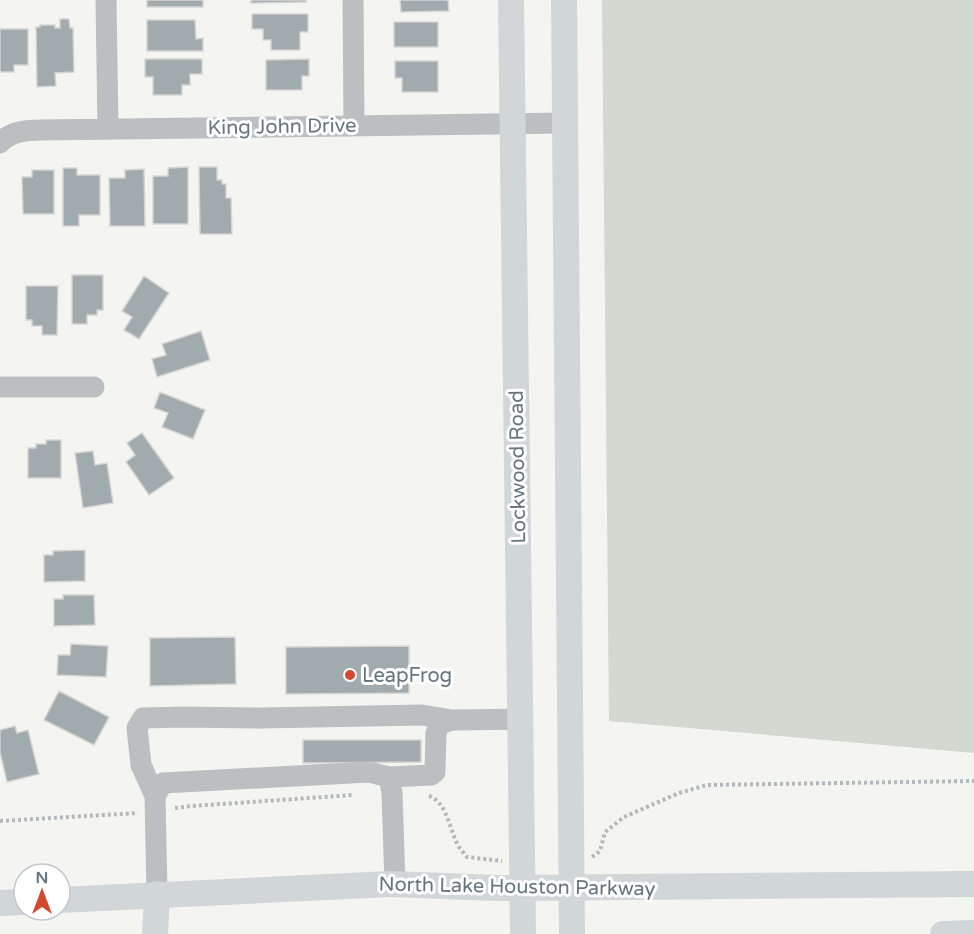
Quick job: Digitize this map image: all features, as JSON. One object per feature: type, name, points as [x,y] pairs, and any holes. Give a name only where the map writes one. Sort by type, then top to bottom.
[{"type":"main road","name":"Lockwood Road","points":[[511,0],[523,934]]},
{"type":"main road","points":[[564,0],[572,934]]},
{"type":"main road","name":"North Lake Houston Parkway","points":[[72,899],[395,884],[522,888],[974,884]]},
{"type":"main road","points":[[154,934],[157,894]]},
{"type":"main road","points":[[943,934],[974,933]]},
{"type":"street","points":[[106,0],[108,129]]},
{"type":"street","points":[[353,0],[354,125]]},
{"type":"street","name":"King John Drive","points":[[1,141],[13,133],[28,130],[565,123]]},
{"type":"street","points":[[0,387],[94,387]]},
{"type":"street","points":[[157,894],[155,804],[141,765],[137,728],[143,718],[422,715],[452,720],[520,719]]},
{"type":"street","points":[[155,804],[163,783],[369,772],[389,777],[431,775],[435,772],[436,733],[440,724],[452,720]]},
{"type":"street","points":[[389,777],[392,793],[395,884]]},
{"type":"path","points":[[586,859],[590,859],[600,851],[605,832],[624,817],[679,793],[707,785],[974,781]]},
{"type":"path","points":[[0,820],[123,815],[155,804],[192,806],[356,795]]},
{"type":"path","points":[[427,795],[434,797],[442,806],[457,844],[467,857],[506,861]]},
{"type":"shaded area","points":[[602,0],[974,0],[974,753],[609,721]]},
{"type":"building","points":[[147,0],[203,0],[203,7],[147,7]]},
{"type":"building","points":[[251,0],[306,0],[306,2],[251,3]]},
{"type":"building","points":[[400,0],[448,0],[449,11],[401,12]]},
{"type":"building","points":[[252,14],[308,14],[308,32],[300,32],[300,50],[271,50],[271,40],[263,40],[263,29],[252,29]]},
{"type":"building","points":[[60,19],[69,19],[70,28],[73,28],[74,72],[55,73],[56,86],[37,87],[36,27],[55,25],[55,28],[60,28]]},
{"type":"building","points":[[147,20],[195,20],[196,39],[203,38],[203,51],[147,51]]},
{"type":"building","points":[[394,22],[438,22],[438,47],[394,47]]},
{"type":"building","points":[[0,29],[28,29],[28,65],[14,65],[14,72],[0,72]]},
{"type":"building","points":[[145,59],[202,59],[202,74],[190,74],[190,85],[182,85],[182,95],[153,95],[153,77],[145,77]]},
{"type":"building","points":[[309,59],[309,76],[302,76],[302,90],[266,90],[266,60]]},
{"type":"building","points":[[395,61],[438,61],[438,92],[402,92],[402,78],[395,78]]},
{"type":"building","points":[[188,167],[188,224],[153,224],[153,176],[168,176],[168,168]]},
{"type":"building","points":[[199,167],[217,167],[217,180],[222,180],[222,184],[226,184],[226,198],[231,198],[232,234],[200,234]]},
{"type":"building","points":[[63,168],[77,168],[77,175],[100,175],[100,215],[79,215],[79,226],[63,226]]},
{"type":"building","points":[[144,169],[145,226],[110,226],[109,178],[125,178],[125,170]]},
{"type":"building","points":[[32,170],[54,170],[54,214],[23,214],[22,177],[32,177]]},
{"type":"building","points":[[72,275],[103,275],[103,310],[97,310],[97,315],[87,315],[87,324],[72,324]]},
{"type":"building","points":[[144,276],[169,293],[139,339],[124,330],[132,317],[122,311]]},
{"type":"building","points":[[26,286],[58,286],[57,335],[42,335],[42,326],[32,326],[32,320],[26,320]]},
{"type":"building","points":[[201,331],[210,360],[157,377],[152,359],[166,355],[162,344]]},
{"type":"building","points":[[160,392],[205,410],[193,439],[162,427],[168,413],[154,408]]},
{"type":"building","points":[[142,433],[174,478],[149,495],[126,462],[135,455],[127,443]]},
{"type":"building","points":[[46,440],[61,440],[61,478],[28,478],[28,448],[36,448],[36,444],[46,444]]},
{"type":"building","points":[[93,451],[95,465],[107,463],[113,503],[83,508],[75,453]]},
{"type":"building","points":[[85,550],[85,581],[44,582],[44,555],[53,555],[53,551]]},
{"type":"building","points":[[63,595],[94,595],[95,625],[54,626],[54,599],[63,599]]},
{"type":"building","points":[[235,637],[236,684],[150,686],[150,638]]},
{"type":"building","points":[[71,644],[108,646],[106,677],[57,675],[58,655],[70,655]]},
{"type":"building","points":[[409,646],[409,693],[286,694],[286,647]]},
{"type":"building","points":[[59,691],[109,717],[94,745],[44,720]]},
{"type":"building","points":[[15,726],[17,733],[28,730],[39,774],[7,782],[0,752],[0,730]]},
{"type":"building","points":[[303,740],[421,740],[421,762],[303,763]]},
{"type":"place","name":"LeapFrog","points":[[350,675]]}]
